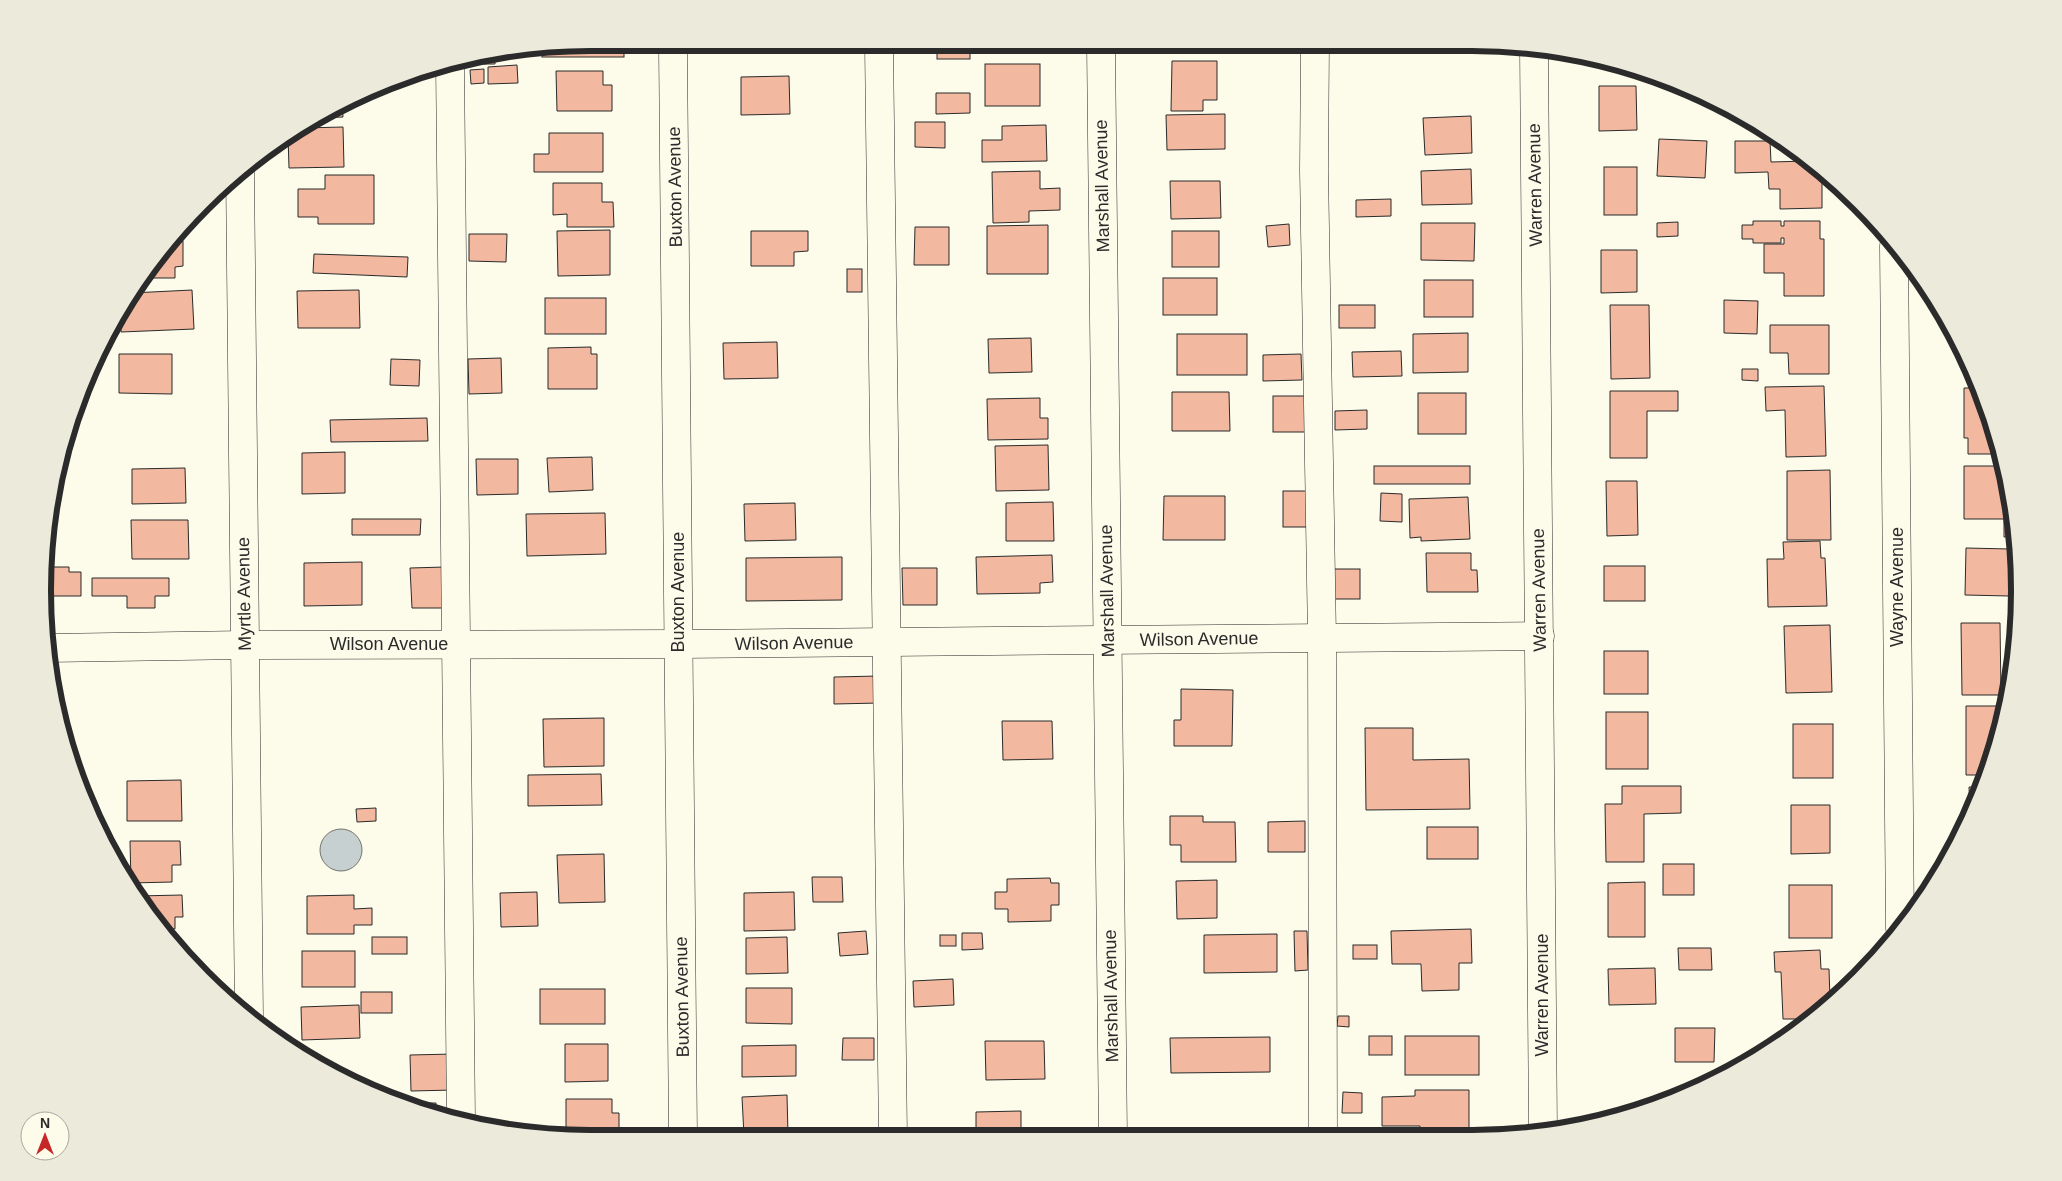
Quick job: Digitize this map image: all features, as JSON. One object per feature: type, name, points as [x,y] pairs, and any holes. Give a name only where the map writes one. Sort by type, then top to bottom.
[{"type":"street","name":"Buxton Avenue","points":[[673,51],[683,1130]]},
{"type":"street","points":[[879,51],[893,1130]]},
{"type":"street","name":"Marshall Avenue","points":[[1101,51],[1113,1130]]},
{"type":"street","points":[[1315,51],[1315,190],[1322,638],[1323,1130]]},
{"type":"street","name":"Warren Avenue","points":[[1534,55],[1543,1125]]},
{"type":"street","points":[[450,70],[461,1113]]},
{"type":"street","name":"Myrtle Avenue","points":[[240,181],[249,1007]]},
{"type":"street","name":"Wayne Avenue","points":[[1894,256],[1900,918]]},
{"type":"street","name":"Wilson Avenue","points":[[55,648],[1540,636]]},
{"type":"shaded area","points":[[345,829],[353,832],[359,838],[362,850],[359,862],[353,868],[337,871],[329,868],[323,862],[320,846],[323,838],[329,832]]},
{"type":"building","points":[[624,51],[624,57],[542,57],[542,53],[555,52]]},
{"type":"building","points":[[937,51],[970,51],[970,59],[937,59]]},
{"type":"building","points":[[1431,51],[1464,52],[1431,53]]},
{"type":"building","points":[[495,60],[495,64],[476,64]]},
{"type":"building","points":[[1172,61],[1217,61],[1217,100],[1203,100],[1203,111],[1171,111]]},
{"type":"building","points":[[985,64],[1040,64],[1040,106],[985,106]]},
{"type":"building","points":[[517,65],[518,83],[488,84],[488,67]]},
{"type":"building","points":[[484,69],[484,83],[471,84],[470,70]]},
{"type":"building","points":[[556,71],[603,71],[603,85],[612,85],[612,111],[557,111]]},
{"type":"building","points":[[789,76],[790,114],[741,115],[741,77]]},
{"type":"building","points":[[1599,86],[1636,86],[1637,130],[1599,131]]},
{"type":"building","points":[[936,93],[970,93],[970,113],[936,114]]},
{"type":"building","points":[[343,112],[343,117],[332,117]]},
{"type":"building","points":[[1225,114],[1225,149],[1167,150],[1166,115]]},
{"type":"building","points":[[1471,116],[1472,153],[1425,155],[1423,118]]},
{"type":"building","points":[[915,122],[945,122],[945,148],[915,147]]},
{"type":"building","points":[[1046,125],[1047,161],[982,162],[982,140],[1002,140],[1002,126]]},
{"type":"building","points":[[343,127],[344,167],[289,168],[288,144],[314,128]]},
{"type":"building","points":[[549,133],[603,133],[603,172],[534,172],[534,154],[549,154]]},
{"type":"building","points":[[1659,139],[1707,141],[1705,178],[1657,176]]},
{"type":"building","points":[[1735,141],[1769,141],[1771,162],[1798,161],[1822,181],[1822,208],[1780,209],[1780,189],[1769,189],[1768,172],[1735,173]]},
{"type":"building","points":[[1604,167],[1637,167],[1637,215],[1604,215]]},
{"type":"building","points":[[1471,169],[1472,204],[1422,205],[1421,171]]},
{"type":"building","points":[[1040,171],[1040,189],[1060,188],[1060,210],[1029,211],[1029,222],[993,223],[992,172]]},
{"type":"building","points":[[325,175],[374,175],[374,224],[318,224],[318,217],[298,217],[298,189],[325,189]]},
{"type":"building","points":[[1170,181],[1220,181],[1221,218],[1171,219]]},
{"type":"building","points":[[553,183],[602,183],[602,202],[613,202],[614,227],[567,227],[567,214],[553,215]]},
{"type":"building","points":[[1391,199],[1391,216],[1356,217],[1356,200]]},
{"type":"building","points":[[1753,221],[1781,221],[1781,226],[1784,226],[1784,221],[1820,221],[1820,239],[1824,239],[1824,296],[1784,296],[1784,273],[1764,273],[1764,244],[1784,244],[1784,238],[1781,238],[1781,243],[1753,243],[1753,239],[1742,239],[1742,225],[1753,225]]},
{"type":"building","points":[[1678,222],[1678,236],[1657,237],[1657,223]]},
{"type":"building","points":[[1421,223],[1475,223],[1474,261],[1421,260]]},
{"type":"building","points":[[1289,224],[1290,245],[1268,247],[1266,226]]},
{"type":"building","points":[[1048,225],[1048,274],[987,274],[987,226]]},
{"type":"building","points":[[915,227],[949,227],[949,265],[914,265]]},
{"type":"building","points":[[610,230],[610,275],[558,276],[557,231]]},
{"type":"building","points":[[751,231],[808,231],[808,251],[794,252],[794,266],[751,266]]},
{"type":"building","points":[[1172,231],[1219,231],[1219,267],[1172,267]]},
{"type":"building","points":[[469,234],[507,234],[506,262],[469,261]]},
{"type":"building","points":[[180,241],[183,241],[183,266],[175,267],[175,278],[151,278]]},
{"type":"building","points":[[1601,250],[1637,250],[1637,292],[1601,293]]},
{"type":"building","points":[[314,254],[408,257],[407,277],[313,273]]},
{"type":"building","points":[[847,269],[862,269],[862,292],[847,292]]},
{"type":"building","points":[[1163,278],[1217,278],[1217,315],[1163,315]]},
{"type":"building","points":[[1424,280],[1473,280],[1473,317],[1424,317]]},
{"type":"building","points":[[192,290],[194,329],[121,332],[121,325],[141,293]]},
{"type":"building","points":[[359,290],[360,328],[298,328],[297,291]]},
{"type":"building","points":[[545,298],[606,298],[606,334],[545,334]]},
{"type":"building","points":[[1724,300],[1758,301],[1757,334],[1724,333]]},
{"type":"building","points":[[1339,305],[1375,305],[1375,328],[1339,328]]},
{"type":"building","points":[[1610,305],[1649,305],[1650,378],[1611,379]]},
{"type":"building","points":[[1770,325],[1829,325],[1829,374],[1789,374],[1788,353],[1770,353]]},
{"type":"building","points":[[1468,333],[1468,372],[1413,373],[1413,334]]},
{"type":"building","points":[[1177,334],[1247,334],[1247,375],[1177,375]]},
{"type":"building","points":[[1031,338],[1032,372],[989,373],[988,339]]},
{"type":"building","points":[[777,342],[778,378],[724,379],[723,343]]},
{"type":"building","points":[[591,347],[591,354],[597,354],[597,389],[548,389],[548,348]]},
{"type":"building","points":[[1401,351],[1402,376],[1353,377],[1352,352]]},
{"type":"building","points":[[119,354],[172,354],[172,394],[119,393]]},
{"type":"building","points":[[1301,354],[1302,380],[1263,381],[1263,355]]},
{"type":"building","points":[[501,358],[502,393],[469,394],[468,359]]},
{"type":"building","points":[[391,359],[420,360],[419,386],[390,385]]},
{"type":"building","points":[[1742,369],[1758,369],[1758,381],[1742,380]]},
{"type":"building","points":[[1824,386],[1826,456],[1786,457],[1785,410],[1766,411],[1765,387]]},
{"type":"building","points":[[1964,388],[1971,388],[1993,454],[1968,454],[1968,438],[1964,438]]},
{"type":"building","points":[[1610,391],[1678,391],[1678,411],[1647,411],[1647,458],[1610,458]]},
{"type":"building","points":[[1172,392],[1229,392],[1230,431],[1172,431]]},
{"type":"building","points":[[1418,393],[1466,393],[1466,434],[1418,434]]},
{"type":"building","points":[[1273,396],[1307,396],[1307,432],[1273,432]]},
{"type":"building","points":[[1040,398],[1040,418],[1048,418],[1048,439],[988,440],[987,399]]},
{"type":"building","points":[[1367,410],[1367,429],[1335,430],[1335,411]]},
{"type":"building","points":[[427,418],[428,441],[331,442],[330,420]]},
{"type":"building","points":[[1048,445],[1049,490],[996,491],[995,446]]},
{"type":"building","points":[[345,452],[345,493],[302,494],[302,453]]},
{"type":"building","points":[[592,457],[593,490],[549,492],[547,458]]},
{"type":"building","points":[[476,459],[518,459],[518,494],[477,495]]},
{"type":"building","points":[[1374,466],[1470,466],[1470,484],[1374,484]]},
{"type":"building","points":[[1964,466],[1996,466],[2008,537],[2004,537],[2004,519],[1964,519]]},
{"type":"building","points":[[185,468],[186,503],[132,504],[132,469]]},
{"type":"building","points":[[1830,470],[1831,540],[1787,540],[1787,471]]},
{"type":"building","points":[[1606,481],[1637,481],[1638,535],[1607,536]]},
{"type":"building","points":[[1283,491],[1308,491],[1308,527],[1283,527]]},
{"type":"building","points":[[1381,493],[1402,494],[1402,522],[1380,521]]},
{"type":"building","points":[[1164,496],[1225,496],[1225,540],[1163,540]]},
{"type":"building","points":[[1468,497],[1470,539],[1421,541],[1421,537],[1410,538],[1409,499]]},
{"type":"building","points":[[1053,502],[1054,541],[1006,541],[1006,503]]},
{"type":"building","points":[[795,503],[796,540],[745,541],[744,504]]},
{"type":"building","points":[[605,513],[606,554],[527,556],[526,514]]},
{"type":"building","points":[[352,519],[421,519],[420,535],[352,535]]},
{"type":"building","points":[[131,520],[188,520],[189,559],[132,559]]},
{"type":"building","points":[[1820,541],[1821,558],[1825,558],[1827,606],[1768,607],[1767,559],[1784,559],[1783,542]]},
{"type":"building","points":[[1966,548],[2009,549],[2009,596],[1965,595]]},
{"type":"building","points":[[1426,553],[1471,553],[1471,570],[1477,570],[1478,592],[1427,592]]},
{"type":"building","points":[[1052,555],[1053,582],[1040,583],[1040,593],[977,594],[976,557]]},
{"type":"building","points":[[842,557],[842,600],[746,601],[746,558]]},
{"type":"building","points":[[362,562],[362,605],[304,606],[304,563]]},
{"type":"building","points":[[1604,566],[1645,566],[1645,601],[1604,601]]},
{"type":"building","points":[[52,567],[69,567],[69,572],[81,572],[81,596],[51,596]]},
{"type":"building","points":[[445,567],[447,608],[412,608],[410,568]]},
{"type":"building","points":[[902,568],[937,568],[937,605],[903,605]]},
{"type":"building","points":[[1331,569],[1360,569],[1360,599],[1331,599]]},
{"type":"building","points":[[92,578],[169,578],[169,596],[155,596],[155,608],[127,608],[127,596],[92,596]]},
{"type":"building","points":[[1961,623],[2000,623],[2000,695],[1962,695]]},
{"type":"building","points":[[1830,625],[1832,692],[1786,693],[1784,626]]},
{"type":"building","points":[[1604,651],[1648,651],[1648,694],[1604,694]]},
{"type":"building","points":[[879,676],[880,703],[834,704],[834,677]]},
{"type":"building","points":[[1181,689],[1233,690],[1232,746],[1174,746],[1174,720],[1181,720]]},
{"type":"building","points":[[1966,706],[1998,706],[1978,775],[1966,775]]},
{"type":"building","points":[[1606,712],[1648,712],[1648,769],[1606,769]]},
{"type":"building","points":[[604,718],[604,766],[544,767],[543,719]]},
{"type":"building","points":[[1002,721],[1052,721],[1053,759],[1003,760]]},
{"type":"building","points":[[1793,724],[1833,724],[1833,778],[1793,778]]},
{"type":"building","points":[[1365,728],[1413,728],[1413,760],[1469,759],[1470,809],[1366,810]]},
{"type":"building","points":[[601,774],[602,805],[528,806],[528,775]]},
{"type":"building","points":[[181,780],[182,821],[127,821],[127,781]]},
{"type":"building","points":[[1622,786],[1681,786],[1681,813],[1644,814],[1644,862],[1606,862],[1605,804],[1622,804]]},
{"type":"building","points":[[1969,787],[1974,787],[1970,797]]},
{"type":"building","points":[[1791,805],[1830,805],[1830,853],[1791,854]]},
{"type":"building","points":[[376,808],[376,821],[357,822],[356,809]]},
{"type":"building","points":[[1170,816],[1203,816],[1203,822],[1235,822],[1236,862],[1181,862],[1181,845],[1170,845]]},
{"type":"building","points":[[1305,821],[1305,852],[1268,852],[1268,822]]},
{"type":"building","points":[[1427,827],[1478,827],[1478,859],[1427,859]]},
{"type":"building","points":[[130,841],[180,841],[181,865],[172,865],[172,882],[137,883],[131,872]]},
{"type":"building","points":[[604,854],[605,902],[559,903],[557,855]]},
{"type":"building","points":[[1663,864],[1694,864],[1694,895],[1663,895]]},
{"type":"building","points":[[812,877],[842,877],[843,902],[813,902]]},
{"type":"building","points":[[1050,878],[1051,883],[1059,883],[1059,905],[1051,905],[1051,921],[1008,922],[1008,909],[995,909],[995,892],[1007,892],[1007,879]]},
{"type":"building","points":[[1217,880],[1217,918],[1177,919],[1176,881]]},
{"type":"building","points":[[1645,882],[1645,937],[1608,937],[1608,883]]},
{"type":"building","points":[[1789,885],[1832,885],[1832,938],[1789,938]]},
{"type":"building","points":[[537,892],[538,926],[501,927],[500,893]]},
{"type":"building","points":[[794,892],[795,930],[744,931],[744,893]]},
{"type":"building","points":[[182,895],[183,917],[175,917],[175,929],[171,929],[146,896]]},
{"type":"building","points":[[354,895],[354,909],[372,908],[372,925],[354,925],[354,934],[307,934],[307,896]]},
{"type":"building","points":[[1471,929],[1472,963],[1459,963],[1459,990],[1422,991],[1421,964],[1392,964],[1391,931]]},
{"type":"building","points":[[866,931],[868,954],[840,956],[838,933]]},
{"type":"building","points":[[1294,931],[1307,931],[1308,970],[1295,971]]},
{"type":"building","points":[[962,933],[982,933],[983,949],[962,950]]},
{"type":"building","points":[[1277,934],[1277,972],[1204,973],[1204,935]]},
{"type":"building","points":[[940,935],[956,935],[956,946],[940,946]]},
{"type":"building","points":[[372,937],[407,937],[407,954],[372,954]]},
{"type":"building","points":[[787,937],[788,973],[746,974],[746,938]]},
{"type":"building","points":[[1353,945],[1377,945],[1377,959],[1353,959]]},
{"type":"building","points":[[1678,948],[1711,948],[1712,970],[1679,970]]},
{"type":"building","points":[[1820,950],[1821,969],[1829,969],[1830,993],[1799,1019],[1783,1019],[1781,972],[1775,972],[1774,952]]},
{"type":"building","points":[[302,951],[355,951],[355,987],[302,987]]},
{"type":"building","points":[[1655,968],[1656,1004],[1609,1005],[1608,969]]},
{"type":"building","points":[[953,979],[954,1005],[914,1007],[913,981]]},
{"type":"building","points":[[746,988],[792,988],[792,1024],[746,1023]]},
{"type":"building","points":[[540,989],[605,989],[605,1024],[540,1024]]},
{"type":"building","points":[[361,992],[392,992],[392,1013],[361,1013]]},
{"type":"building","points":[[359,1005],[360,1038],[302,1040],[301,1007]]},
{"type":"building","points":[[1338,1016],[1349,1016],[1349,1027],[1337,1026]]},
{"type":"building","points":[[1675,1028],[1715,1028],[1714,1062],[1675,1062]]},
{"type":"building","points":[[1369,1036],[1392,1036],[1392,1055],[1369,1055]]},
{"type":"building","points":[[1405,1036],[1479,1036],[1479,1075],[1405,1075]]},
{"type":"building","points":[[1270,1037],[1270,1072],[1171,1073],[1170,1038]]},
{"type":"building","points":[[843,1038],[874,1038],[874,1060],[842,1060]]},
{"type":"building","points":[[985,1041],[1044,1041],[1045,1079],[986,1080]]},
{"type":"building","points":[[565,1044],[608,1044],[608,1081],[565,1082]]},
{"type":"building","points":[[796,1045],[796,1076],[742,1077],[742,1046]]},
{"type":"building","points":[[454,1054],[454,1090],[411,1091],[410,1055]]},
{"type":"building","points":[[1415,1090],[1469,1090],[1469,1130],[1420,1130],[1420,1126],[1382,1126],[1382,1097],[1415,1096]]},
{"type":"building","points":[[1343,1092],[1362,1093],[1362,1113],[1342,1113]]},
{"type":"building","points":[[787,1095],[788,1130],[744,1130],[742,1097]]},
{"type":"building","points":[[566,1099],[612,1099],[612,1113],[619,1113],[619,1130],[566,1129]]},
{"type":"building","points":[[424,1103],[436,1103],[436,1107]]},
{"type":"building","points":[[1021,1111],[1021,1130],[976,1130],[976,1112]]}]
